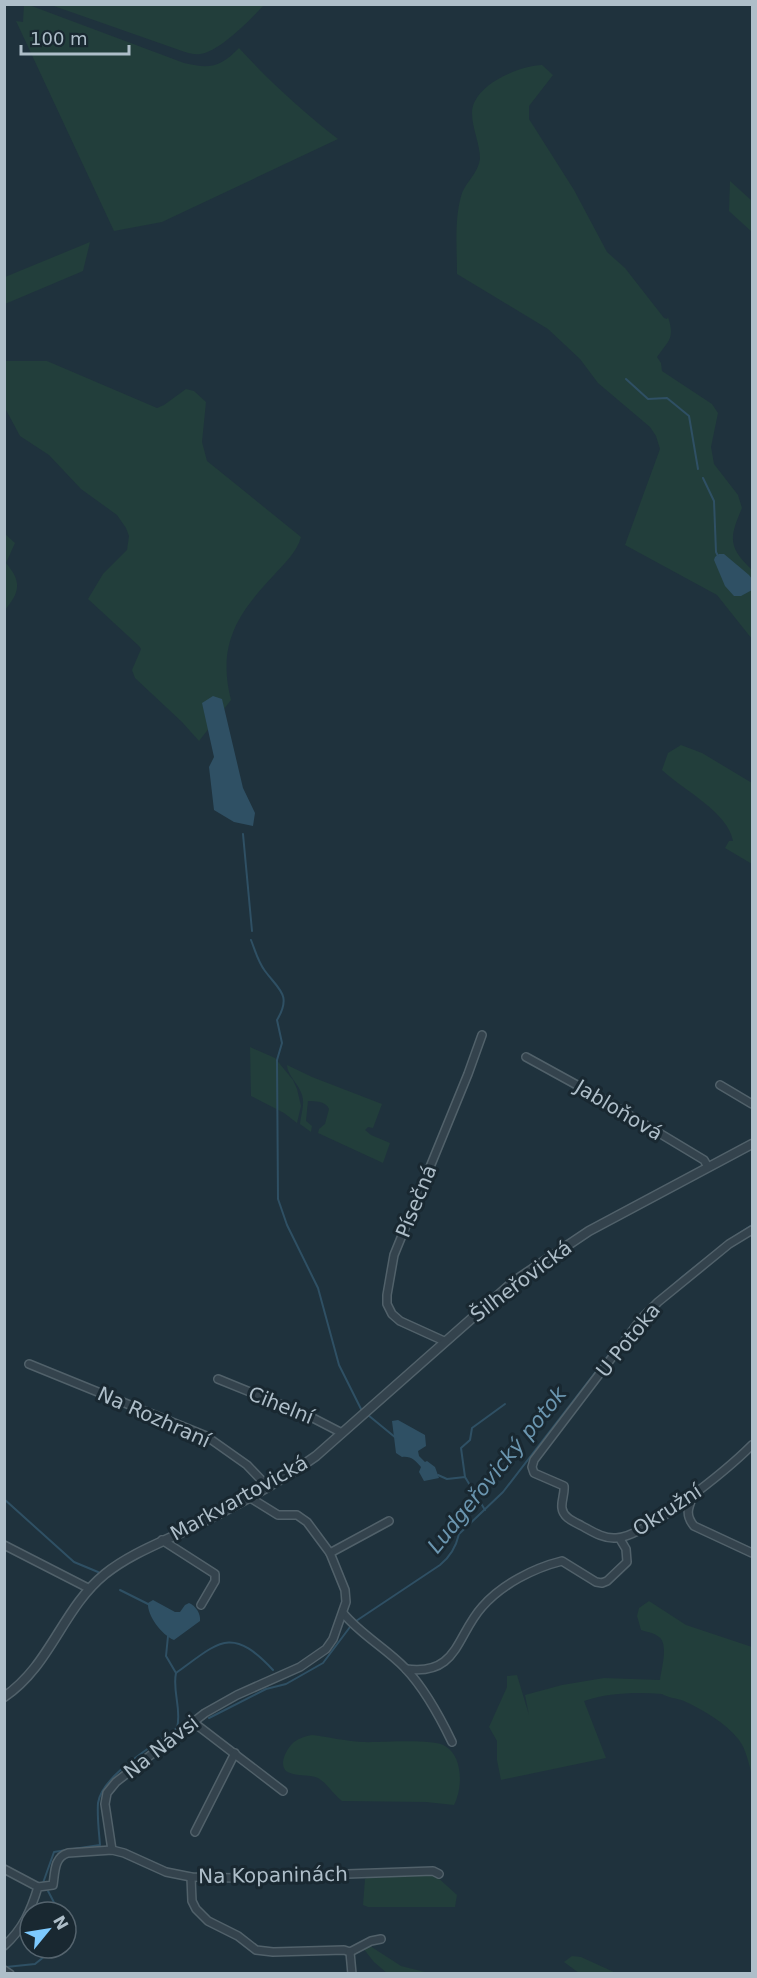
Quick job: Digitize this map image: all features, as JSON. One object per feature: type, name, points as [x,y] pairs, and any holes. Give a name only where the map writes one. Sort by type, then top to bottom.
[{"type":"street","name":"Písečná","points":[[444,1341],[400,1321],[392,1314],[387,1304],[388,1287],[394,1255],[482,1035]]},
{"type":"street","name":"Jabloňová","points":[[526,1057],[606,1101],[704,1160],[708,1167]]},
{"type":"street","points":[[720,1085],[753,1104]]},
{"type":"street","name":"Šilheřovická","points":[[316,1456],[493,1298],[550,1256],[589,1231],[753,1144]]},
{"type":"street","name":"U Potoka","points":[[534,1473],[532,1467],[534,1460],[642,1318],[658,1302],[729,1244],[753,1230]]},
{"type":"street","name":"Na Rozhraní","points":[[29,1364],[206,1436],[247,1466],[268,1487]]},
{"type":"street","name":"Cihelní","points":[[218,1379],[309,1416],[342,1433]]},
{"type":"street","name":"Okružní","points":[[534,1473],[564,1486],[562,1509],[566,1516],[607,1538],[620,1539],[642,1529],[693,1496],[753,1445]]},
{"type":"street","name":"Markvartovická","points":[[4,1698],[32,1673],[88,1588],[123,1562],[268,1487],[316,1456]]},
{"type":"street","points":[[693,1496],[687,1510],[689,1520],[694,1526],[753,1553]]},
{"type":"street","name":"Na Návsi","points":[[112,1850],[105,1804],[107,1792],[116,1782],[193,1722],[237,1695],[300,1667],[326,1649],[333,1639],[346,1602],[345,1590],[330,1553],[307,1522],[297,1515],[278,1515],[249,1497]]},
{"type":"street","points":[[330,1553],[390,1521]]},
{"type":"street","points":[[406,1669],[417,1671],[430,1669],[452,1656],[482,1607],[507,1586],[539,1568],[562,1561],[596,1582],[607,1581],[627,1562],[626,1549],[620,1539]]},
{"type":"street","name":"Markvartovická","points":[[162,1540],[215,1574],[215,1581],[201,1605]]},
{"type":"street","points":[[4,1545],[88,1588]]},
{"type":"street","points":[[343,1613],[352,1624],[406,1669],[452,1742]]},
{"type":"street","points":[[193,1722],[283,1791]]},
{"type":"street","points":[[195,1832],[235,1753]]},
{"type":"street","points":[[4,1869],[38,1887],[53,1885],[57,1858],[61,1855],[112,1850]]},
{"type":"street","name":"Na Kopaninách","points":[[112,1850],[166,1872],[191,1877],[235,1878],[433,1871],[439,1874]]},
{"type":"street","points":[[191,1877],[192,1901],[196,1909],[208,1921],[238,1936],[256,1950],[273,1952],[344,1950],[350,1952],[371,1941],[381,1939]]},
{"type":"street","points":[[4,1946],[26,1920],[38,1887]]},
{"type":"street","points":[[350,1952],[352,1974]]},
{"type":"street","points":[[4,1970],[10,1974]]},
{"type":"green space","points":[[24,5],[193,65],[207,66],[220,63],[239,48],[286,95],[338,139],[162,222],[114,231],[16,21],[23,22]]},
{"type":"green space","points":[[51,5],[264,5],[225,41],[208,52],[196,54]]},
{"type":"green space","points":[[542,65],[553,75],[529,106],[529,119],[574,190],[607,252],[625,268],[664,318],[668,317],[671,334],[657,357],[662,371],[712,404],[718,413],[711,447],[714,464],[738,495],[742,508],[735,527],[733,542],[738,555],[752,570],[752,639],[717,595],[625,545],[660,449],[650,427],[598,383],[580,359],[548,329],[457,274],[459,203],[480,159],[472,119],[474,103],[488,86],[498,79],[521,69]]},
{"type":"green space","points":[[730,181],[752,201],[752,232],[729,211]]},
{"type":"green space","points":[[90,242],[83,271],[5,304],[5,277]]},
{"type":"green space","points":[[4,361],[47,361],[157,408],[186,389],[194,391],[206,402],[202,442],[207,461],[301,537],[290,558],[250,603],[233,631],[227,663],[227,680],[231,700],[199,741],[135,678],[132,670],[141,649],[88,599],[103,574],[127,550],[129,536],[117,515],[81,489],[49,455],[20,436],[5,408]]},
{"type":"green space","points":[[5,534],[15,543],[6,563],[15,576],[17,587],[14,598],[5,610]]},
{"type":"green space","points":[[681,745],[702,753],[752,783],[752,864],[725,848],[729,841],[733,841],[723,820],[704,802],[662,770],[668,753]]},
{"type":"green space","points":[[250,1047],[275,1058],[293,1080],[301,1106],[297,1123],[284,1113],[251,1096]]},
{"type":"green space","points":[[287,1065],[382,1104],[373,1128],[368,1127],[365,1130],[390,1143],[383,1163],[318,1133],[325,1124],[329,1109],[323,1103],[308,1101],[306,1121],[312,1126],[311,1132],[300,1124],[303,1098]]},
{"type":"green space","points":[[649,1601],[686,1625],[752,1647],[752,1776],[741,1744],[728,1728],[714,1718],[684,1701],[662,1694],[632,1693],[603,1696],[584,1701],[606,1758],[501,1780],[497,1760],[497,1741],[489,1727],[507,1687],[507,1676],[517,1675],[529,1715],[525,1695],[562,1685],[604,1678],[660,1680],[664,1645],[655,1634],[641,1630],[637,1616],[639,1608]]},
{"type":"green space","points":[[312,1735],[370,1742],[417,1741],[445,1746],[455,1757],[460,1773],[459,1790],[454,1805],[426,1802],[342,1801],[318,1778],[293,1774],[284,1768],[285,1755],[292,1744],[300,1738]]},
{"type":"green space","points":[[436,1876],[457,1895],[455,1907],[368,1907],[363,1905],[365,1879],[367,1878]]},
{"type":"green space","points":[[367,1944],[401,1966],[429,1973],[387,1973],[363,1948]]},
{"type":"green space","points":[[572,1956],[581,1957],[616,1973],[579,1973],[564,1962]]},
{"type":"water","points":[[719,554],[724,554],[749,575],[752,579],[752,590],[741,596],[734,596],[725,586],[714,560]]},
{"type":"water","points":[[213,696],[222,699],[243,788],[255,813],[253,826],[234,822],[214,810],[209,767],[214,757],[202,703]]},
{"type":"water","points":[[398,1420],[425,1435],[426,1446],[418,1451],[419,1456],[435,1467],[439,1478],[424,1481],[419,1472],[421,1467],[417,1462],[396,1453],[392,1421]]},
{"type":"water","points":[[153,1600],[175,1612],[180,1612],[189,1603],[198,1610],[200,1621],[174,1640],[165,1634],[150,1614],[148,1603]]},
{"type":"waterway","points":[[626,379],[648,399],[667,398],[689,416],[698,469]]},
{"type":"waterway","points":[[703,478],[714,501],[718,556]]},
{"type":"waterway","points":[[243,834],[252,931]]},
{"type":"waterway","points":[[251,940],[260,964],[279,988],[283,999],[277,1020],[282,1043],[277,1060],[278,1199],[287,1225],[318,1288],[339,1365],[361,1409]]},
{"type":"waterway","name":"Ludgeřovický potok","points":[[732,1238],[752,1225]]},
{"type":"waterway","name":"Ludgeřovický potok","points":[[643,1313],[714,1252]]},
{"type":"waterway","name":"Ludgeřovický potok","points":[[209,1718],[266,1689],[286,1684],[323,1663],[353,1623],[444,1562],[452,1551],[459,1534],[503,1492],[631,1326]]},
{"type":"waterway","points":[[465,1477],[461,1448],[470,1440],[472,1428],[505,1404]]},
{"type":"waterway","points":[[368,1415],[396,1438]]},
{"type":"waterway","points":[[438,1475],[447,1479],[465,1477],[485,1510]]},
{"type":"waterway","points":[[4,1499],[74,1562],[98,1572]]},
{"type":"waterway","points":[[120,1590],[150,1605]]},
{"type":"waterway","name":"Ludgeřovický potok","points":[[73,1849],[100,1845],[98,1803],[102,1792],[119,1771],[177,1728],[176,1673],[166,1656],[168,1636]]},
{"type":"waterway","points":[[176,1673],[203,1653],[225,1643],[235,1643],[246,1647],[273,1670]]},
{"type":"waterway","name":"Ludgeřovický potok","points":[[43,1883],[54,1852],[67,1850]]},
{"type":"waterway","name":"Ludgeřovický potok","points":[[48,1891],[53,1900]]},
{"type":"waterway","name":"Ludgeřovický potok","points":[[6,1967],[35,1964],[40,1960]]}]
